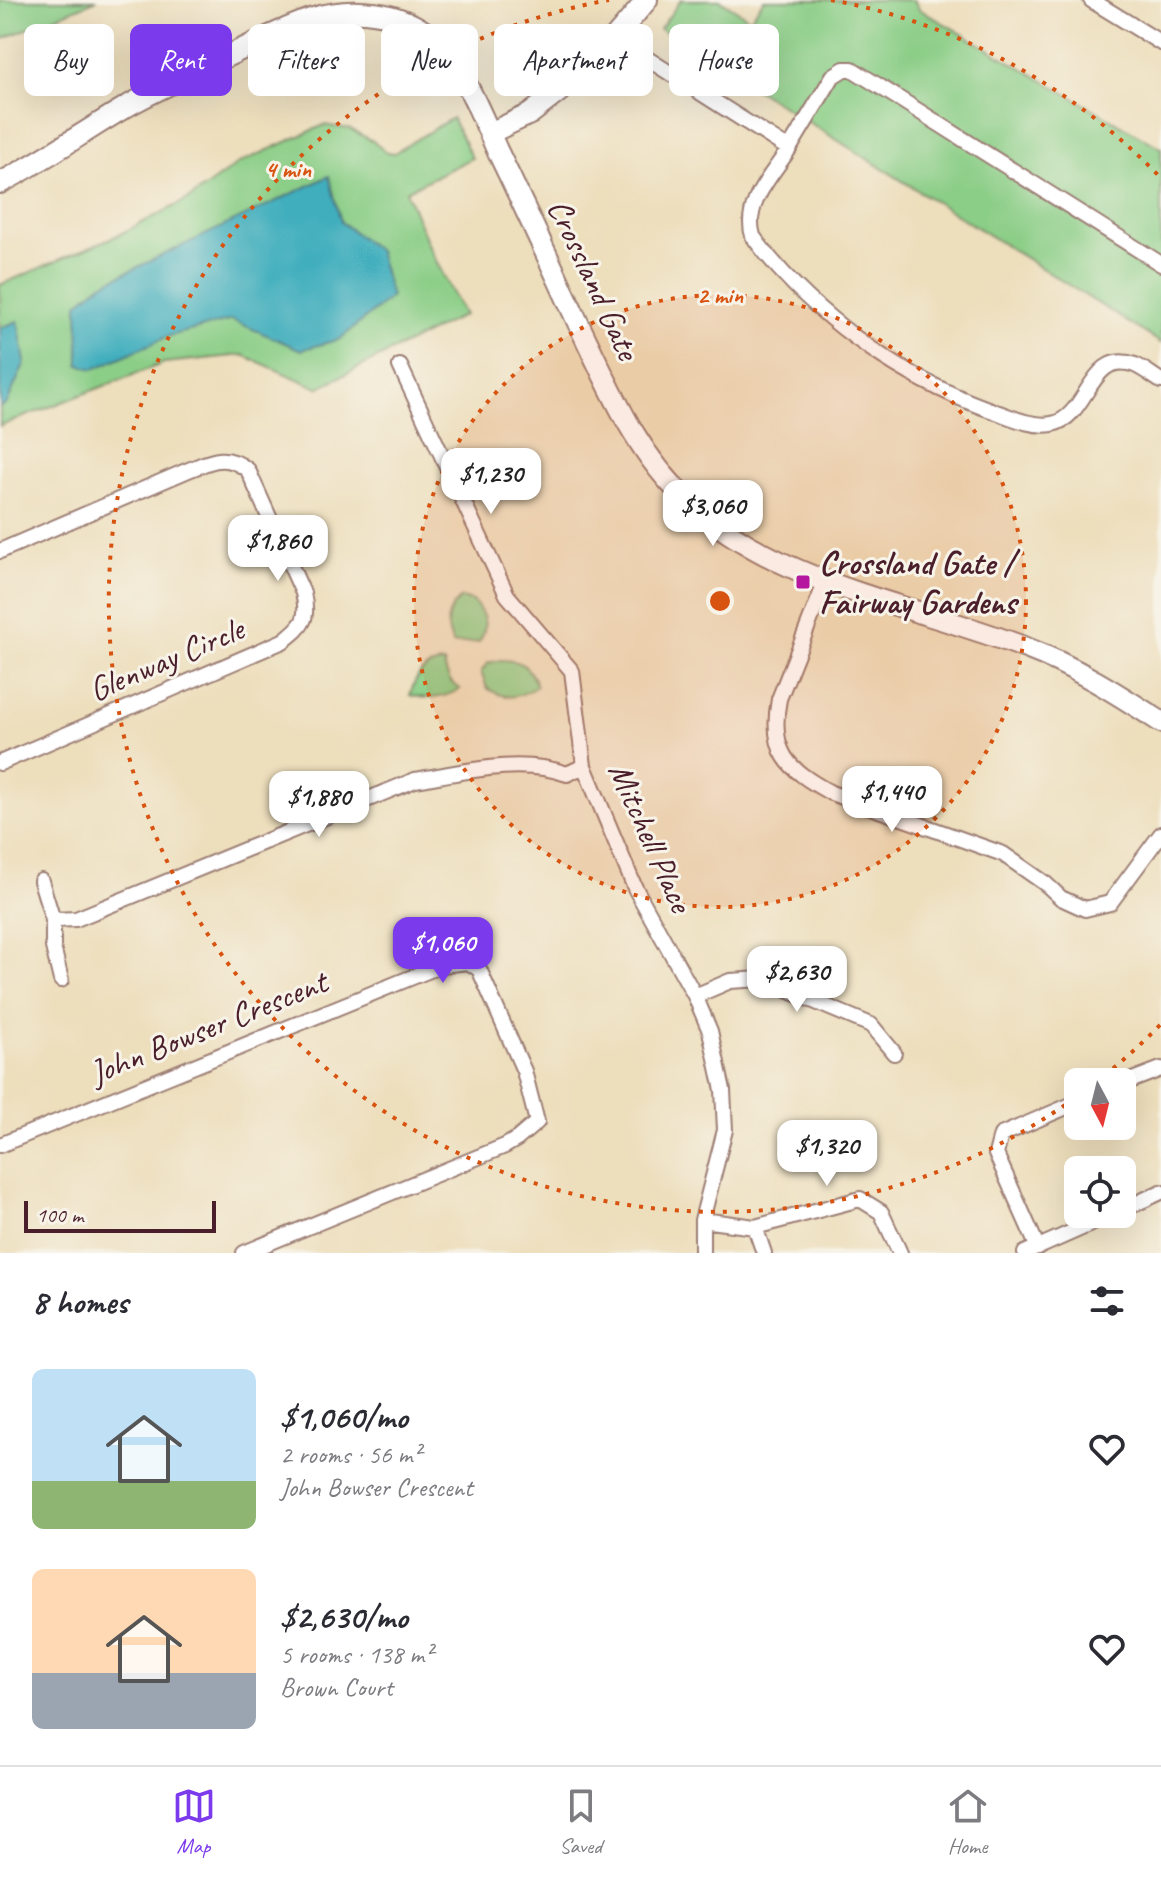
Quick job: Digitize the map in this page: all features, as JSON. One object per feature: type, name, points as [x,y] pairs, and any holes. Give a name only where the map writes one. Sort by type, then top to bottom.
[{"type":"street","points":[[627,24],[647,0]]},
{"type":"street","points":[[1091,0],[1161,43]]},
{"type":"street","name":"Crossland Gate","points":[[0,183],[154,90],[316,17],[373,11],[429,34],[449,55],[490,133],[625,423],[657,468],[687,501],[717,525],[825,583],[1027,648],[1108,688],[1161,722]]},
{"type":"street","points":[[653,62],[789,149]]},
{"type":"street","points":[[1161,264],[852,69],[844,69],[833,76],[752,208],[750,226],[753,236],[797,287],[861,342],[958,398],[1009,417],[1050,425],[1067,418],[1099,373],[1114,363],[1134,365],[1161,381]]},
{"type":"street","points":[[490,133],[530,114],[553,96]]},
{"type":"street","name":"Mitchell Place","points":[[400,366],[507,595],[572,671],[584,766],[635,888],[695,996],[710,1031],[723,1090],[725,1130],[702,1220],[702,1253]]},
{"type":"street","name":"Glenway Circle","points":[[0,551],[212,460],[226,459],[248,470],[303,593],[307,610],[301,628],[283,641],[0,763]]},
{"type":"street","points":[[825,583],[779,699],[775,718],[775,736],[790,765],[805,779],[831,793],[1003,854],[1061,898],[1085,909],[1110,903],[1161,834]]},
{"type":"street","points":[[53,920],[76,919],[415,780],[473,770],[545,766],[567,774],[584,766]]},
{"type":"street","points":[[41,881],[53,920],[53,947],[61,980]]},
{"type":"street","name":"John Bowser Crescent","points":[[0,1145],[442,965],[468,962],[479,969],[524,1071],[537,1122],[505,1146],[244,1253]]},
{"type":"street","points":[[695,996],[730,981],[761,979],[871,1025],[894,1053]]},
{"type":"street","points":[[1136,1079],[1161,1069]]},
{"type":"street","points":[[1064,1108],[1001,1135],[996,1154],[1032,1250],[1082,1228]]},
{"type":"street","points":[[1136,1204],[1161,1192]]},
{"type":"street","points":[[702,1220],[755,1227],[860,1199],[881,1212],[900,1253]]},
{"type":"street","points":[[755,1227],[764,1253]]},
{"type":"green space","points":[[0,0],[97,0],[39,24],[24,24],[24,30],[0,40]]},
{"type":"green space","points":[[681,0],[720,0],[750,19],[764,0],[914,0],[919,9],[1161,148],[1161,343],[767,96],[779,96],[779,24],[669,24],[669,35],[660,29]]},
{"type":"green space","points":[[452,118],[472,158],[406,191],[431,251],[464,315],[318,388],[243,355],[164,363],[0,426],[0,285],[118,235],[189,199],[239,163],[324,125],[350,129],[386,152],[394,153]]},
{"type":"green space","points":[[461,598],[473,601],[483,616],[485,626],[479,642],[453,644],[448,631],[449,614]]},
{"type":"green space","points":[[515,661],[524,666],[537,686],[512,696],[500,695],[487,688],[481,672],[488,663]]},
{"type":"green space","points":[[444,663],[449,678],[460,689],[436,698],[410,695],[421,672]]},
{"type":"water","points":[[329,176],[341,222],[378,251],[391,297],[340,339],[301,350],[232,320],[169,336],[94,369],[79,365],[78,303],[102,284]]},
{"type":"water","points":[[18,321],[25,362],[7,403],[0,407],[0,328]]},
{"type":"place","name":"Crossland Gate / Fairway Gardens","points":[[803,582]]}]
